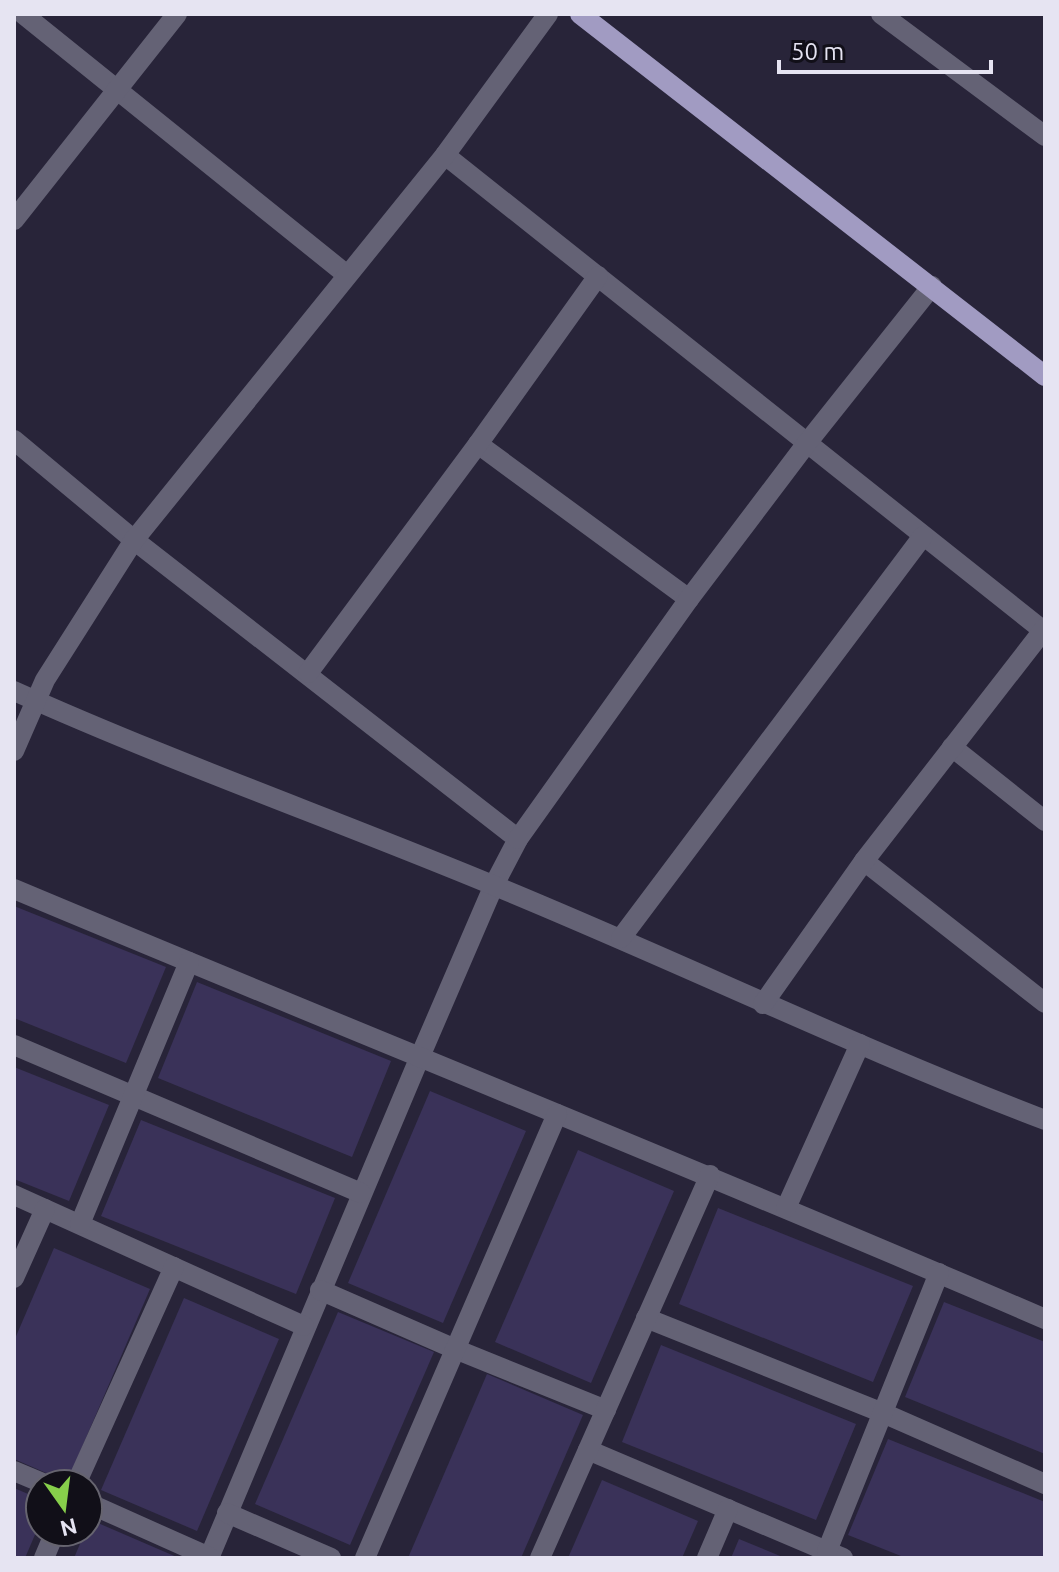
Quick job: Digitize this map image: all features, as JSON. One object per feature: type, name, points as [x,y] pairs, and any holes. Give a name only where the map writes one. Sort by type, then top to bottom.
[{"type":"main road","points":[[580,14],[1045,376]]},
{"type":"street","points":[[23,14],[347,275]]},
{"type":"street","points":[[14,220],[177,14]]},
{"type":"street","points":[[14,751],[45,680],[134,540],[445,155],[548,14]]},
{"type":"street","points":[[881,14],[1045,136]]},
{"type":"street","points":[[445,155],[1044,630],[864,861],[763,1004]]},
{"type":"street","points":[[308,673],[598,276]]},
{"type":"street","points":[[104,1510],[209,1558],[361,1193],[494,885],[518,839],[689,599],[807,443],[932,286]]},
{"type":"street","points":[[14,440],[134,540],[518,839]]},
{"type":"street","points":[[478,444],[689,599]]},
{"type":"street","points":[[621,938],[923,536]]},
{"type":"street","points":[[14,691],[494,885],[962,1089],[1045,1120]]},
{"type":"street","points":[[952,747],[1045,821]]},
{"type":"street","points":[[864,861],[1045,1003]]},
{"type":"street","points":[[14,889],[419,1059],[710,1175],[1045,1319]]},
{"type":"street","points":[[80,1224],[189,962]]},
{"type":"street","points":[[786,1208],[860,1044]]},
{"type":"street","points":[[14,1045],[361,1193]]},
{"type":"street","points":[[365,1558],[557,1114]]},
{"type":"street","points":[[540,1558],[710,1175]]},
{"type":"street","points":[[14,1195],[304,1326]]},
{"type":"street","points":[[14,1278],[45,1209]]},
{"type":"street","points":[[83,1468],[174,1267]]},
{"type":"street","points":[[588,1450],[835,1555],[883,1413],[939,1273]]},
{"type":"street","points":[[320,1290],[606,1410]]},
{"type":"street","points":[[646,1318],[883,1413],[1045,1484]]},
{"type":"street","points":[[707,1558],[728,1509]]},
{"type":"street","points":[[227,1513],[331,1558]]},
{"type":"building","points":[[14,906],[166,967],[126,1063],[14,1018]]},
{"type":"building","points":[[197,982],[391,1061],[352,1157],[158,1078]]},
{"type":"building","points":[[14,1067],[109,1105],[69,1201],[14,1179]]},
{"type":"building","points":[[430,1091],[526,1131],[443,1323],[348,1283]]},
{"type":"building","points":[[141,1120],[335,1198],[296,1294],[101,1216]]},
{"type":"building","points":[[578,1150],[674,1191],[591,1383],[495,1342]]},
{"type":"building","points":[[718,1208],[913,1286],[873,1382],[679,1304]]},
{"type":"building","points":[[54,1248],[150,1289],[73,1468],[35,1468],[14,1459],[14,1341]]},
{"type":"building","points":[[184,1298],[279,1339],[197,1531],[104,1491],[104,1483]]},
{"type":"building","points":[[944,1302],[1045,1342],[1045,1454],[905,1397]]},
{"type":"building","points":[[338,1312],[434,1352],[350,1545],[255,1504]]},
{"type":"building","points":[[661,1345],[856,1424],[816,1520],[622,1442]]},
{"type":"building","points":[[487,1374],[583,1415],[521,1558],[408,1558]]},
{"type":"building","points":[[888,1439],[1045,1502],[1045,1558],[906,1558],[848,1535]]},
{"type":"building","points":[[602,1480],[698,1521],[682,1558],[568,1558]]},
{"type":"building","points":[[14,1488],[24,1492],[24,1548],[29,1548],[25,1558],[14,1558]]},
{"type":"building","points":[[104,1526],[179,1558],[74,1558],[78,1548],[104,1548]]},
{"type":"building","points":[[739,1539],[785,1558],[731,1558]]}]
